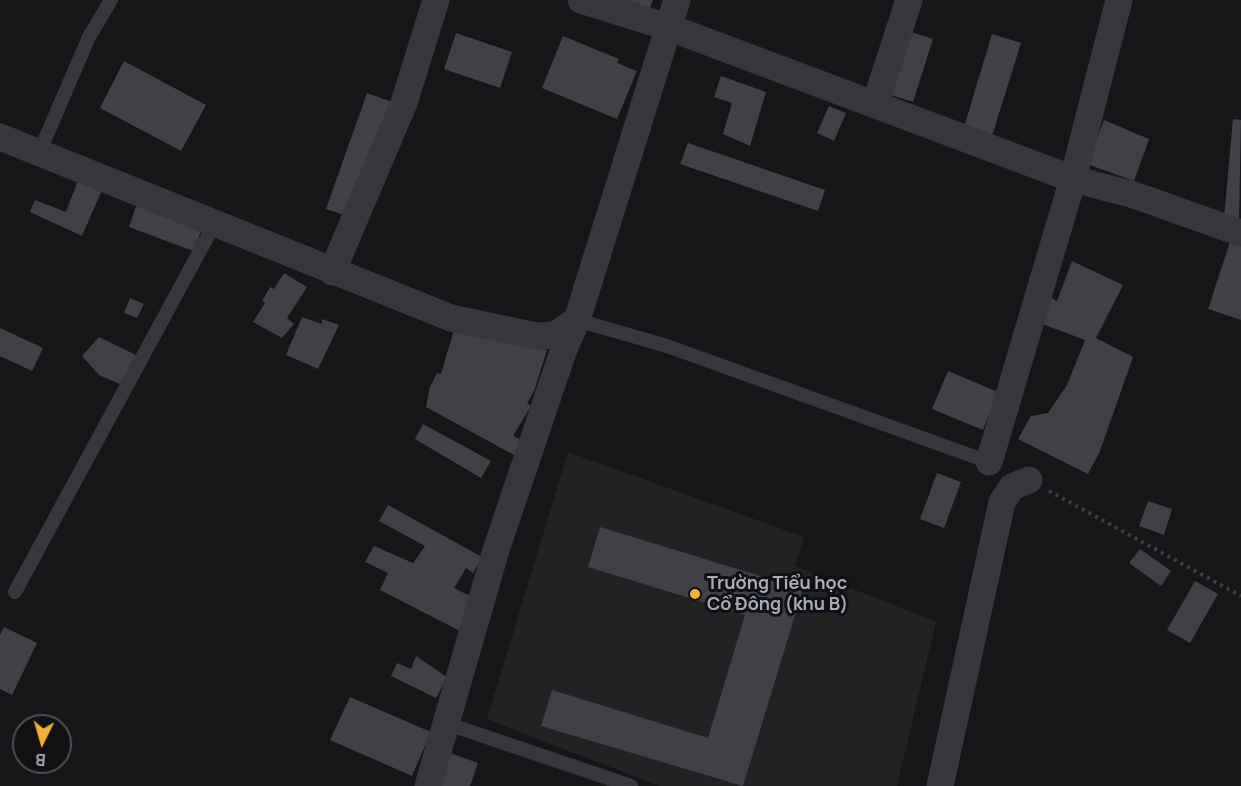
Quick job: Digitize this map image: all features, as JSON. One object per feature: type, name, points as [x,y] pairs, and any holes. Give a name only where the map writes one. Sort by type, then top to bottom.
[{"type":"street","points":[[332,272],[404,103],[436,0]]},
{"type":"street","points":[[581,0],[668,27],[1073,179],[1134,195],[1241,233]]},
{"type":"street","points":[[428,786],[448,724],[496,550],[564,349],[578,320],[677,0]]},
{"type":"street","points":[[875,104],[909,0]]},
{"type":"street","points":[[989,462],[1073,179],[1119,0]]},
{"type":"street","points":[[0,137],[451,318],[536,336],[555,335],[578,320]]},
{"type":"street","points":[[940,786],[1002,502],[1012,487],[1029,480]]},
{"type":"lane","points":[[39,153],[89,37],[111,0]]},
{"type":"lane","points":[[15,592],[215,223]]},
{"type":"lane","points":[[578,320],[667,346],[989,462]]},
{"type":"lane","points":[[448,724],[631,786]]},
{"type":"path","points":[[1029,480],[1241,596]]},
{"type":"shaded area","name":"Trường Tiểu học Cổ Đông (khu B)","points":[[568,452],[804,537],[795,566],[936,622],[897,786],[659,786],[487,719]]},
{"type":"building","points":[[627,0],[653,0],[648,13],[625,4]]},
{"type":"building","points":[[905,30],[933,39],[913,102],[885,93]]},
{"type":"building","points":[[456,33],[512,52],[500,88],[444,69]]},
{"type":"building","points":[[992,34],[1021,43],[992,136],[964,127]]},
{"type":"building","points":[[563,36],[619,59],[617,63],[637,71],[617,119],[542,88]]},
{"type":"building","points":[[124,61],[206,105],[181,151],[100,108]]},
{"type":"building","points":[[721,76],[766,92],[750,146],[723,134],[732,103],[714,97]]},
{"type":"building","points":[[367,93],[395,103],[350,217],[326,209]]},
{"type":"building","points":[[829,106],[846,113],[834,141],[817,133]]},
{"type":"building","points":[[1233,119],[1241,120],[1239,219],[1224,218]]},
{"type":"building","points":[[1104,120],[1149,139],[1134,181],[1087,164]]},
{"type":"building","points":[[688,143],[825,190],[818,211],[680,164]]},
{"type":"building","points":[[78,180],[102,190],[82,236],[30,212],[35,200],[66,212]]},
{"type":"building","points":[[138,201],[202,229],[193,251],[129,227]]},
{"type":"building","points":[[1231,239],[1241,242],[1241,320],[1208,309]]},
{"type":"building","points":[[1072,261],[1123,285],[1096,338],[1133,357],[1100,451],[1088,474],[1018,439],[1031,416],[1048,413],[1067,385],[1085,340],[1037,322],[1045,295],[1057,301]]},
{"type":"building","points":[[284,273],[307,287],[287,318],[294,324],[282,338],[253,322],[265,303],[262,301],[270,287],[274,289]]},
{"type":"building","points":[[130,298],[144,304],[137,318],[124,313]]},
{"type":"building","points":[[302,317],[322,324],[322,319],[339,325],[318,369],[286,355]]},
{"type":"building","points":[[456,323],[547,350],[534,391],[527,403],[531,406],[513,436],[522,440],[514,455],[426,407],[430,387],[437,373],[441,374]]},
{"type":"building","points":[[0,328],[43,348],[32,371],[0,356]]},
{"type":"building","points":[[99,337],[136,355],[122,385],[99,375],[82,356]]},
{"type":"building","points":[[948,371],[998,392],[983,430],[932,409]]},
{"type":"building","points":[[423,424],[491,461],[481,478],[415,439]]},
{"type":"building","points":[[937,473],[961,482],[944,528],[920,519]]},
{"type":"building","points":[[1148,501],[1172,509],[1164,535],[1139,526]]},
{"type":"building","points":[[388,505],[482,557],[473,573],[466,568],[454,588],[476,599],[462,632],[380,590],[388,573],[365,562],[374,546],[413,563],[425,546],[379,521]]},
{"type":"building","points":[[600,527],[803,589],[743,786],[541,726],[552,690],[708,738],[745,615],[588,567]]},
{"type":"building","points":[[1140,549],[1171,571],[1161,586],[1129,563]]},
{"type":"building","points":[[1195,581],[1218,594],[1190,643],[1167,630]]},
{"type":"building","points":[[4,627],[37,643],[12,695],[0,689],[0,635]]},
{"type":"building","points":[[416,656],[447,677],[436,698],[391,676],[397,663],[411,669]]},
{"type":"building","points":[[350,697],[431,732],[412,776],[330,740]]},
{"type":"building","points":[[450,753],[478,763],[470,786],[438,786]]},
{"type":"place","name":"Trường Tiểu học Cổ Đông (khu B)","points":[[695,594]]}]
